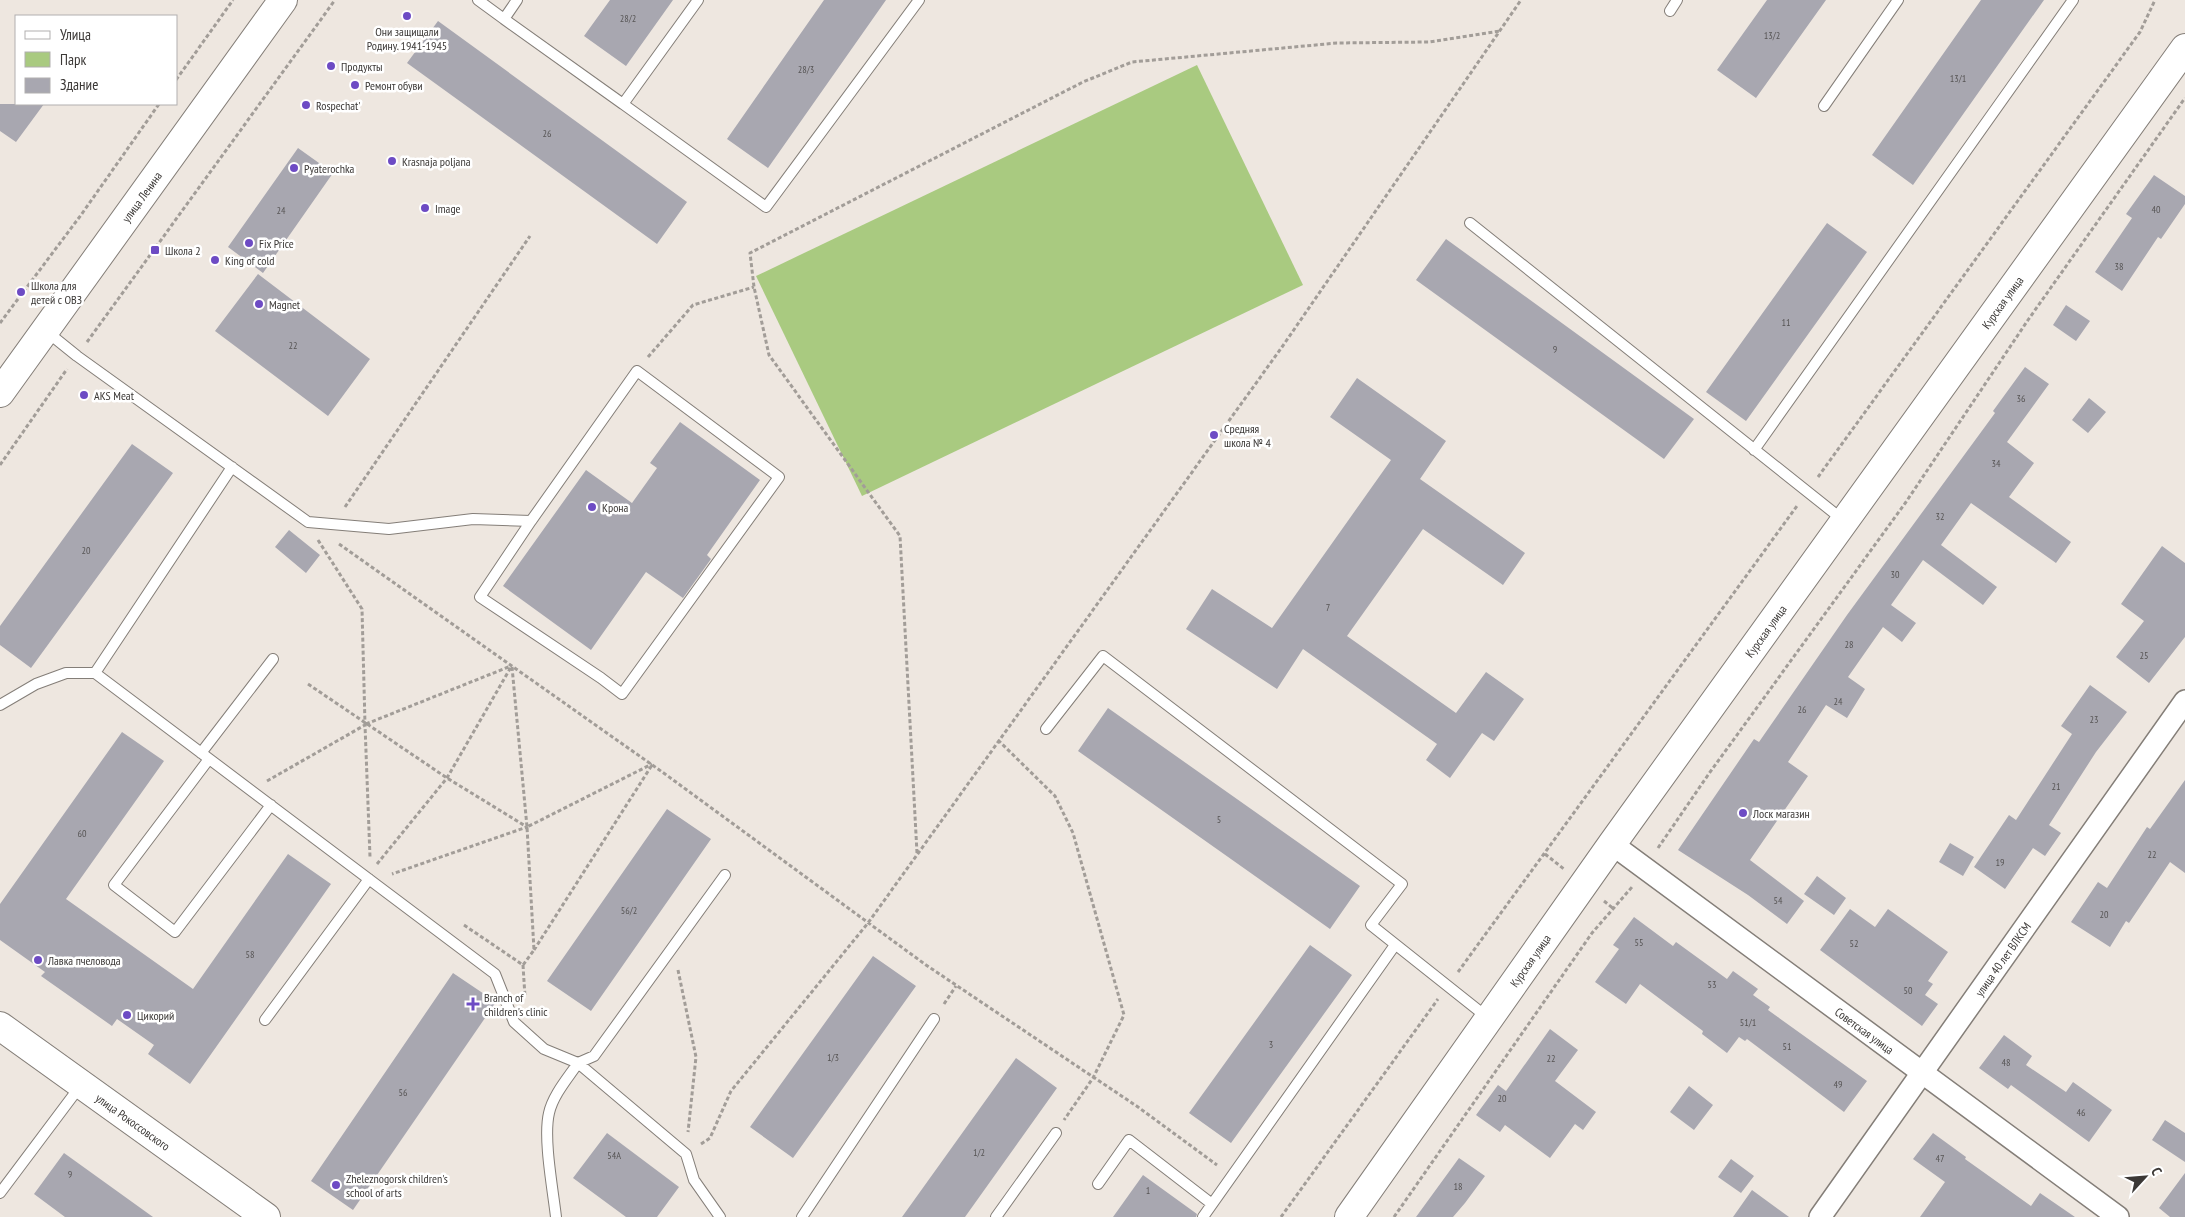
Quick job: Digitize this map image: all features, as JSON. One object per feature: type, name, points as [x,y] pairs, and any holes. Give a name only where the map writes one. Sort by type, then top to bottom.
[{"type":"main road","name":"улица Ленина","points":[[0,393],[283,0]]},
{"type":"main road","name":"Курская улица","points":[[1349,1217],[1612,844],[2185,48]]},
{"type":"main road","name":"улица Рокоссовского","points":[[0,1026],[266,1217]]},
{"type":"street","name":"улица 40 лет ВЛКСМ","points":[[1820,1217],[2185,701]]},
{"type":"street","name":"Советская улица","points":[[1612,844],[2118,1217]]},
{"type":"lane","points":[[478,0],[766,207],[919,0]]},
{"type":"lane","points":[[504,19],[517,0]]},
{"type":"lane","points":[[624,104],[698,0]]},
{"type":"lane","points":[[1670,11],[1677,0]]},
{"type":"lane","points":[[1824,106],[1898,0]]},
{"type":"lane","points":[[1754,450],[2072,0]]},
{"type":"lane","points":[[1470,223],[1844,521]]},
{"type":"lane","points":[[45,330],[77,356],[306,521],[389,529],[473,519],[531,521]]},
{"type":"lane","points":[[637,371],[779,477],[622,694],[480,597],[531,521],[637,371]]},
{"type":"lane","points":[[95,673],[232,467]]},
{"type":"lane","points":[[1046,729],[1103,656],[1402,884],[1371,925],[1489,1019]]},
{"type":"lane","points":[[271,805],[175,932],[114,886],[273,659]]},
{"type":"lane","points":[[0,705],[36,684],[66,672],[95,673],[496,974],[514,1022],[544,1049],[578,1063],[686,1154],[694,1180],[720,1217]]},
{"type":"lane","points":[[556,1217],[548,1153],[549,1113],[562,1087],[578,1063],[594,1056],[724,875]]},
{"type":"lane","points":[[265,1020],[370,879]]},
{"type":"lane","points":[[1203,1217],[1395,945]]},
{"type":"lane","points":[[802,1217],[934,1019]]},
{"type":"lane","points":[[0,1193],[81,1085]]},
{"type":"lane","points":[[996,1217],[1056,1133]]},
{"type":"lane","points":[[1098,1184],[1129,1140],[1212,1204]]},
{"type":"path","points":[[178,77],[233,0]]},
{"type":"path","points":[[0,464],[335,0]]},
{"type":"path","points":[[686,1154],[710,1138],[731,1091],[868,922],[1282,347],[1521,0]]},
{"type":"path","points":[[1281,1217],[2140,32],[2155,0]]},
{"type":"path","points":[[917,853],[900,536],[769,356],[754,287],[750,253],[1083,82],[1132,62],[1336,43],[1429,42],[1500,31]]},
{"type":"path","points":[[1394,1217],[1592,933],[1628,893],[1708,775],[1906,502],[2028,320],[2185,98]]},
{"type":"path","points":[[0,323],[81,215],[159,105]]},
{"type":"path","points":[[334,524],[530,236]]},
{"type":"path","points":[[652,353],[693,305],[754,287]]},
{"type":"path","points":[[306,521],[652,764],[956,986],[1138,1106],[1232,1176]]},
{"type":"path","points":[[306,521],[362,609],[371,863]]},
{"type":"path","points":[[262,784],[365,724],[512,666]]},
{"type":"path","points":[[376,866],[447,778],[512,666]]},
{"type":"path","points":[[512,666],[527,827],[534,950]]},
{"type":"path","points":[[308,684],[447,778],[527,827]]},
{"type":"path","points":[[998,740],[1055,796],[1073,833],[1124,1015],[1093,1078],[1056,1133]]},
{"type":"path","points":[[390,875],[527,827],[652,764]]},
{"type":"path","points":[[510,956],[523,965],[652,764]]},
{"type":"path","points":[[673,945],[696,1057],[686,1154]]},
{"type":"path","points":[[934,1019],[956,986]]},
{"type":"green space","points":[[1197,65],[1303,285],[862,496],[756,276]]},
{"type":"building","points":[[610,0],[673,0],[626,66],[584,36]]},
{"type":"building","points":[[824,0],[886,0],[768,168],[727,139]]},
{"type":"building","points":[[1767,0],[1826,0],[1756,98],[1717,70]]},
{"type":"building","points":[[1981,0],[2044,0],[1913,185],[1872,155]]},
{"type":"building","points":[[438,21],[687,202],[657,244],[407,63]]},
{"type":"building","points":[[0,104],[43,105],[16,142],[0,131]]},
{"type":"building","points":[[298,148],[333,173],[263,273],[228,247]]},
{"type":"building","points":[[2154,175],[2185,196],[2185,204],[2161,239],[2158,237],[2122,291],[2095,272],[2132,218],[2126,214]]},
{"type":"building","points":[[1827,223],[1867,252],[1746,421],[1706,392]]},
{"type":"building","points":[[1446,239],[1694,419],[1664,459],[1416,280]]},
{"type":"building","points":[[258,274],[370,359],[328,416],[215,331]]},
{"type":"building","points":[[2066,305],[2090,321],[2076,341],[2053,325]]},
{"type":"building","points":[[2025,367],[2049,384],[2007,442],[2034,463],[2009,497],[2071,542],[2056,563],[1971,503],[1941,545],[1997,587],[1983,605],[1923,560],[1891,605],[1916,623],[1902,642],[1883,627],[1848,677],[1865,689],[1847,718],[1826,705],[1788,762],[1808,776],[1750,860],[1804,901],[1787,924],[1748,895],[1678,850],[1754,739],[1759,742],[1847,615],[1995,413],[1993,411]]},
{"type":"building","points":[[1357,378],[1446,441],[1420,479],[1525,553],[1503,585],[1423,529],[1347,636],[1456,713],[1486,672],[1524,699],[1494,741],[1482,733],[1450,778],[1426,760],[1437,744],[1303,649],[1277,689],[1186,629],[1212,589],[1272,628],[1391,460],[1330,417]]},
{"type":"building","points":[[2089,398],[2106,412],[2088,433],[2072,420]]},
{"type":"building","points":[[680,422],[760,480],[707,555],[711,559],[683,598],[646,572],[591,650],[503,586],[586,470],[632,503],[657,468],[650,463]]},
{"type":"building","points":[[132,444],[173,473],[31,668],[0,645],[0,626]]},
{"type":"building","points":[[289,530],[320,555],[306,573],[275,547]]},
{"type":"building","points":[[2162,546],[2185,563],[2185,637],[2149,683],[2116,657],[2144,621],[2121,604]]},
{"type":"building","points":[[2090,685],[2127,712],[2096,752],[2049,825],[2061,833],[2045,856],[2033,848],[2005,889],[1974,867],[2009,815],[2016,820],[2072,734],[2061,726]]},
{"type":"building","points":[[1108,708],[1360,886],[1330,929],[1078,751]]},
{"type":"building","points":[[122,732],[164,761],[66,899],[193,989],[288,854],[331,884],[190,1084],[148,1054],[154,1045],[117,1019],[112,1026],[41,976],[45,972],[0,940],[0,904]]},
{"type":"building","points":[[2185,780],[2185,873],[2170,862],[2129,923],[2126,921],[2110,947],[2071,922],[2098,882],[2107,888],[2147,827],[2150,829]]},
{"type":"building","points":[[667,809],[711,839],[591,1011],[547,981]]},
{"type":"building","points":[[1950,843],[1974,857],[1963,876],[1939,862]]},
{"type":"building","points":[[1817,876],[1846,898],[1834,915],[1804,894]]},
{"type":"building","points":[[1850,909],[1875,927],[1888,909],[1948,952],[1928,981],[1933,984],[1925,995],[1938,1004],[1922,1026],[1820,950]]},
{"type":"building","points":[[1634,917],[1673,946],[1676,942],[1727,979],[1733,971],[1758,989],[1753,995],[1770,1007],[1768,1010],[1867,1081],[1844,1112],[1747,1039],[1745,1041],[1739,1037],[1727,1053],[1702,1034],[1703,1031],[1640,984],[1626,1004],[1595,982],[1619,949],[1613,945]]},
{"type":"building","points":[[1310,945],[1352,975],[1231,1143],[1189,1113]]},
{"type":"building","points":[[873,956],[916,986],[793,1158],[750,1127]]},
{"type":"building","points":[[453,973],[496,1002],[353,1210],[311,1181]]},
{"type":"building","points":[[1550,1029],[1578,1050],[1555,1081],[1596,1112],[1583,1130],[1575,1124],[1550,1158],[1505,1125],[1500,1132],[1476,1115],[1498,1085],[1506,1091]]},
{"type":"building","points":[[2004,1035],[2032,1056],[2026,1065],[2066,1092],[2073,1082],[2112,1110],[2089,1142],[2011,1085],[2008,1089],[1979,1068]]},
{"type":"building","points":[[1016,1058],[1057,1088],[965,1217],[902,1217]]},
{"type":"building","points":[[1689,1086],[1713,1105],[1694,1130],[1670,1112]]},
{"type":"building","points":[[2165,1120],[2185,1133],[2185,1162],[2152,1140]]},
{"type":"building","points":[[607,1133],[679,1187],[657,1217],[626,1217],[573,1178]]},
{"type":"building","points":[[1933,1133],[1966,1157],[1965,1159],[2031,1206],[2040,1193],[2075,1217],[1920,1217],[1945,1182],[1913,1159]]},
{"type":"building","points":[[64,1153],[153,1217],[65,1217],[34,1194]]},
{"type":"building","points":[[1459,1158],[1485,1176],[1453,1217],[1416,1217]]},
{"type":"building","points":[[1731,1159],[1754,1176],[1741,1193],[1718,1177]]},
{"type":"building","points":[[2185,1173],[2185,1217],[2170,1217],[2159,1208]]},
{"type":"building","points":[[1143,1175],[1197,1214],[1196,1217],[1113,1217]]},
{"type":"building","points":[[1752,1190],[1789,1217],[1733,1217]]},
{"type":"place","name":"Они защищали Родину. 1941-1945","points":[[407,16]]},
{"type":"place","name":"Продукты","points":[[331,66]]},
{"type":"place","name":"Ремонт обуви","points":[[355,85]]},
{"type":"place","name":"Rospechat'","points":[[306,105]]},
{"type":"place","name":"Krasnaja poljana","points":[[392,161]]},
{"type":"place","name":"Pyaterochka","points":[[294,168]]},
{"type":"place","name":"Image","points":[[425,208]]},
{"type":"place","name":"Fix Price","points":[[249,243]]},
{"type":"place","name":"Школа 2","points":[[155,250]]},
{"type":"place","name":"King of cold","points":[[215,260]]},
{"type":"place","name":"Школа для детей с ОВЗ","points":[[21,292]]},
{"type":"place","name":"Magnet","points":[[259,304]]},
{"type":"place","name":"AKS Meat","points":[[84,395]]},
{"type":"place","name":"Средняя школа № 4","points":[[1214,435]]},
{"type":"place","name":"Крона","points":[[592,507]]},
{"type":"place","name":"Лоск магазин","points":[[1743,813]]},
{"type":"place","name":"Лавка пчеловода","points":[[38,960]]},
{"type":"place","name":"Branch of children's clinic","points":[[473,1004]]},
{"type":"place","name":"Цикорий","points":[[127,1015]]},
{"type":"place","name":"Zheleznogorsk children's school of arts","points":[[336,1185]]}]
